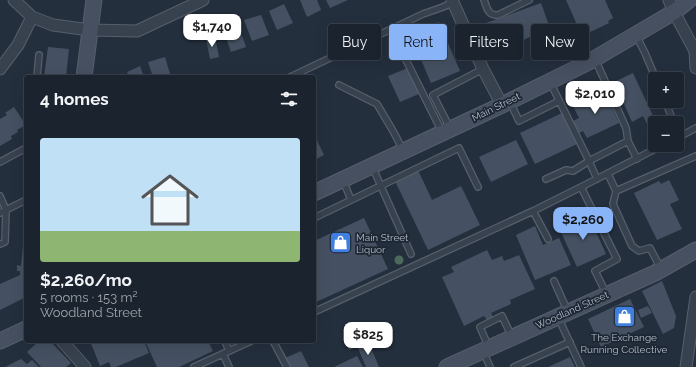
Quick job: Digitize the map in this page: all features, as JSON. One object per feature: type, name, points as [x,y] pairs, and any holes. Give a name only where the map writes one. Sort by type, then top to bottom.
[{"type":"main road","points":[[84,75],[94,0]]},
{"type":"main road","name":"Main Street","points":[[316,192],[550,82],[636,34],[671,6],[689,0]]},
{"type":"main road","name":"Woodland Street","points":[[447,367],[661,270],[696,250]]},
{"type":"main road","points":[[0,341],[24,330]]},
{"type":"street","points":[[14,0],[32,17],[53,24],[90,30],[137,31],[203,0]]},
{"type":"street","points":[[454,1],[484,69],[506,103]]},
{"type":"street","points":[[671,6],[695,51],[696,68]]},
{"type":"street","points":[[0,69],[18,45],[32,17]]},
{"type":"street","points":[[686,367],[696,301]]},
{"type":"street","points":[[65,343],[85,367]]},
{"type":"lane","points":[[484,0],[490,14],[493,16],[529,0]]},
{"type":"lane","points":[[403,24],[454,1]]},
{"type":"lane","points":[[294,75],[389,31]]},
{"type":"lane","points":[[636,34],[653,72]]},
{"type":"lane","points":[[37,75],[39,55]]},
{"type":"lane","points":[[595,58],[626,128],[628,141],[637,159]]},
{"type":"lane","points":[[407,60],[446,131]]},
{"type":"lane","points":[[446,131],[433,95],[484,69]]},
{"type":"lane","points":[[550,82],[597,179]]},
{"type":"lane","points":[[339,85],[377,104],[404,151]]},
{"type":"lane","points":[[506,103],[519,121],[559,101]]},
{"type":"lane","points":[[684,134],[696,128]]},
{"type":"lane","points":[[546,178],[566,170],[573,171],[628,141]]},
{"type":"lane","points":[[316,217],[459,148],[478,187]]},
{"type":"lane","points":[[0,162],[24,149]]},
{"type":"lane","points":[[316,311],[534,211],[650,152]]},
{"type":"lane","points":[[616,191],[696,156]]},
{"type":"lane","points":[[372,166],[411,254]]},
{"type":"lane","points":[[608,174],[616,191],[613,204],[632,246],[639,251],[650,248],[661,270]]},
{"type":"lane","points":[[343,180],[351,200]]},
{"type":"lane","points":[[581,187],[617,260],[595,270],[607,295]]},
{"type":"lane","points":[[0,196],[6,210],[5,242],[0,244]]},
{"type":"lane","points":[[0,213],[24,201]]},
{"type":"lane","points":[[534,211],[548,239]]},
{"type":"lane","points":[[554,281],[570,342],[581,367]]},
{"type":"lane","points":[[490,367],[480,326],[502,316],[512,338]]},
{"type":"lane","points":[[514,367],[570,342]]},
{"type":"lane","points":[[224,343],[229,367]]},
{"type":"lane","points":[[194,367],[246,343]]},
{"type":"lane","points":[[274,343],[287,367]]},
{"type":"building","points":[[300,0],[317,0],[321,10],[307,17]]},
{"type":"building","points":[[326,0],[348,0],[330,8]]},
{"type":"building","points":[[566,0],[605,0],[613,18],[608,21],[609,23],[589,33],[589,24],[577,24]]},
{"type":"building","points":[[541,3],[549,24],[531,24],[531,39],[530,37],[523,40],[523,24],[486,23]]},
{"type":"building","points":[[284,4],[293,23],[277,30],[269,11]]},
{"type":"building","points":[[261,15],[269,35],[252,41],[244,20]]},
{"type":"building","points":[[238,24],[246,47],[231,52],[223,29]]},
{"type":"building","points":[[215,37],[219,57],[210,59],[206,39]]},
{"type":"building","points":[[447,41],[460,71],[431,83],[421,60],[447,60]]},
{"type":"building","points":[[48,47],[69,49],[66,75],[44,75]]},
{"type":"building","points":[[165,57],[170,75],[152,75],[148,62]]},
{"type":"building","points":[[140,66],[143,75],[128,75],[127,72]]},
{"type":"building","points":[[408,68],[419,94],[400,102],[388,76]]},
{"type":"building","points":[[633,73],[648,108],[653,116],[648,116],[648,124],[643,116],[632,122],[614,82]]},
{"type":"building","points":[[604,90],[619,123],[587,138],[583,131],[579,133],[573,121],[579,118],[572,104]]},
{"type":"building","points":[[14,107],[24,122],[24,126],[11,136],[12,139],[0,146],[0,119],[7,115],[5,113]]},
{"type":"building","points":[[562,113],[577,144],[535,164],[520,133]]},
{"type":"building","points":[[316,138],[324,155],[316,159]]},
{"type":"building","points":[[516,140],[528,164],[491,182],[479,157]]},
{"type":"building","points":[[418,170],[432,200],[461,186],[480,225],[428,250],[395,181]]},
{"type":"building","points":[[669,180],[679,200],[670,204],[682,229],[657,240],[634,193],[659,181],[661,184]]},
{"type":"building","points":[[588,214],[606,254],[577,267],[559,228]]},
{"type":"building","points":[[364,218],[388,269],[316,302],[316,240]]},
{"type":"building","points":[[535,226],[543,245],[559,238],[571,265],[535,280],[516,235]]},
{"type":"building","points":[[24,234],[24,298],[0,310],[0,284],[20,275],[20,271],[17,271],[17,265],[21,266]]},
{"type":"building","points":[[487,250],[492,260],[502,256],[504,261],[519,255],[535,289],[510,300],[511,304],[491,313],[493,317],[487,320],[484,316],[464,326],[442,277],[454,272],[451,267]]},
{"type":"building","points":[[662,281],[676,316],[674,328],[663,334],[642,291]]},
{"type":"building","points":[[630,299],[644,327],[601,347],[588,319]]},
{"type":"building","points":[[648,306],[652,313],[641,318],[638,310]]},
{"type":"building","points":[[361,326],[367,343],[358,346],[352,329]]},
{"type":"building","points":[[352,336],[356,347],[349,350],[345,339]]},
{"type":"building","points":[[37,343],[52,343],[71,363],[66,367],[41,367],[27,352]]},
{"type":"building","points":[[91,343],[145,343],[149,353],[116,367],[111,367],[109,362],[100,366]]},
{"type":"building","points":[[146,343],[209,343],[213,351],[179,367],[157,367]]},
{"type":"building","points":[[369,343],[379,367],[366,367],[358,348]]},
{"type":"building","points":[[301,351],[309,367],[290,367],[285,358]]},
{"type":"building","points":[[357,356],[363,367],[334,367]]},
{"type":"building","points":[[570,357],[575,367],[548,367]]},
{"type":"building","points":[[21,359],[27,364],[32,360],[39,367],[5,367]]},
{"type":"place","name":"Main Street Liquor","points":[[341,243]]},
{"type":"place","name":"The Exchange Running Collective","points":[[624,317]]}]
